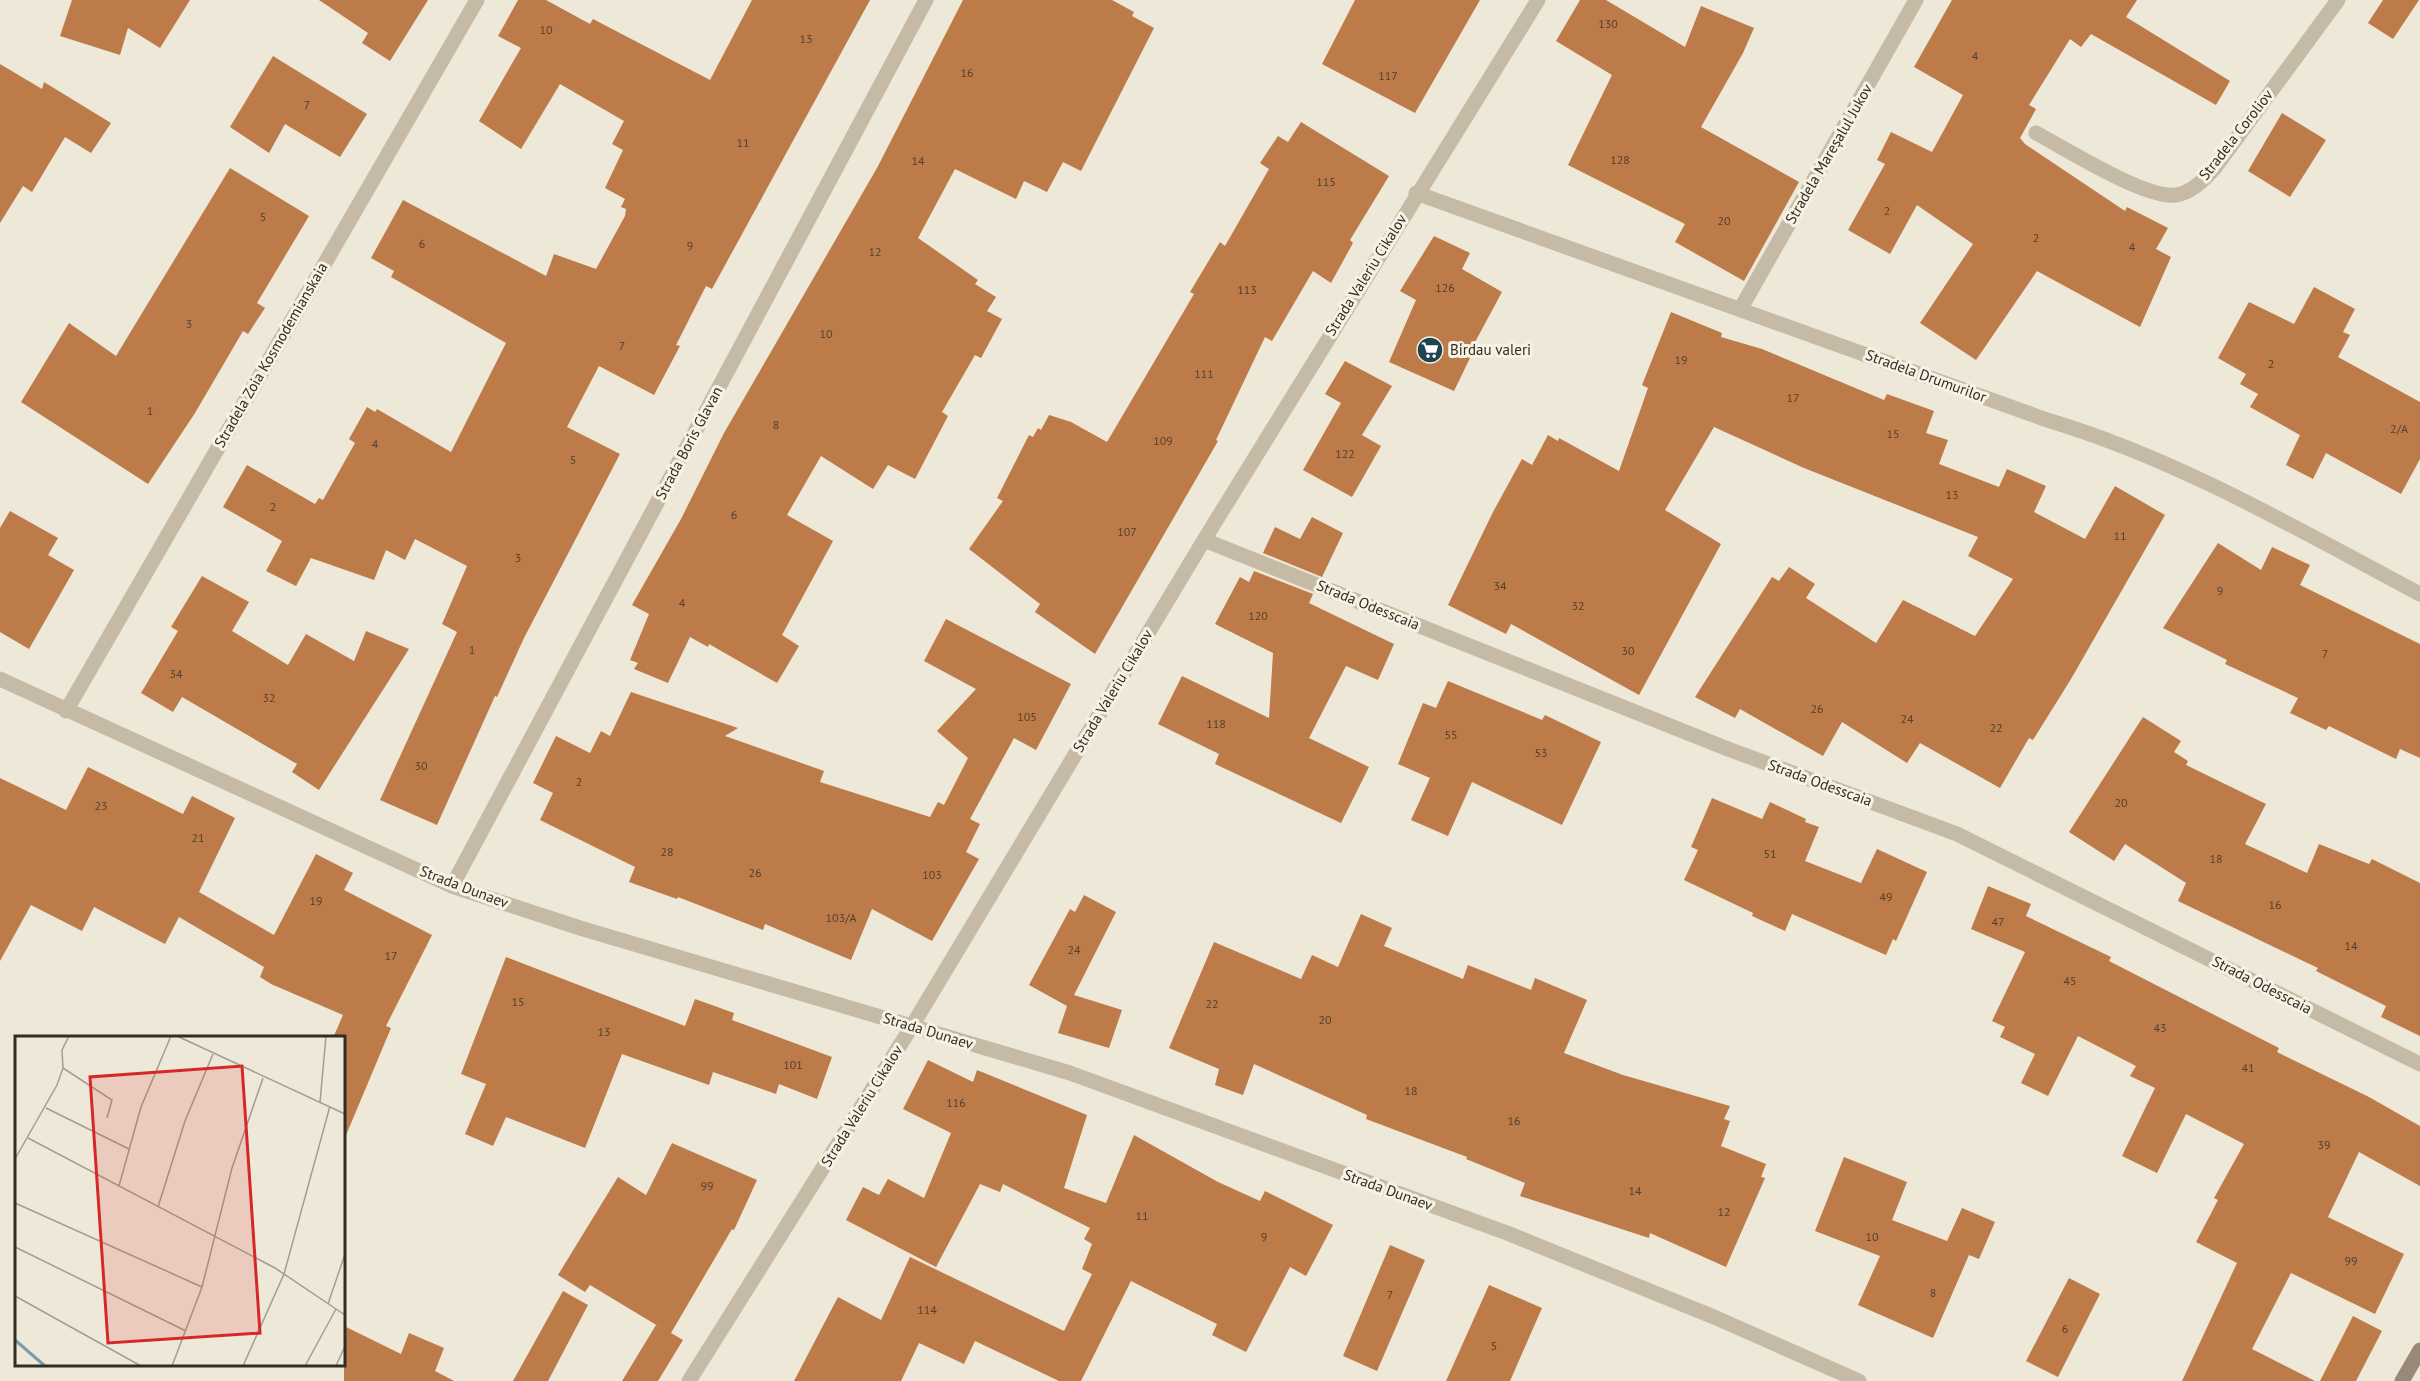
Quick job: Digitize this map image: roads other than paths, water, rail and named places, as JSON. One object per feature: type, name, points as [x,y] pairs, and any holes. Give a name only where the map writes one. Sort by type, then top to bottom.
[{"type":"main road","points":[[2402,1381],[2420,1350]]},
{"type":"street","name":"Stradela Zoia Kosmodemianskaia","points":[[66,711],[477,0]]},
{"type":"street","name":"Strada Boris Glavan","points":[[452,886],[926,0]]},
{"type":"street","name":"Strada Valeriu Cikalov","points":[[689,1381],[912,1026],[1204,540],[1416,193],[1538,0]]},
{"type":"street","name":"Stradela Mareșalul Jukov","points":[[1741,308],[1916,0]]},
{"type":"street","name":"Stradela Coroliov","points":[[2036,133],[2155,192],[2176,195],[2195,188],[2214,169],[2338,0]]},
{"type":"street","name":"Stradela Drumurilor","points":[[1416,193],[2105,440],[2221,491],[2420,594]]},
{"type":"street","name":"Strada Odesscaia","points":[[1204,540],[1728,749],[1957,834],[2420,1064]]},
{"type":"street","name":"Strada Dunaev","points":[[0,679],[452,886],[580,928],[1070,1073],[1507,1233],[1714,1317],[1859,1381]]},
{"type":"place","name":"Birdau valeri","points":[[1430,350]]}]
